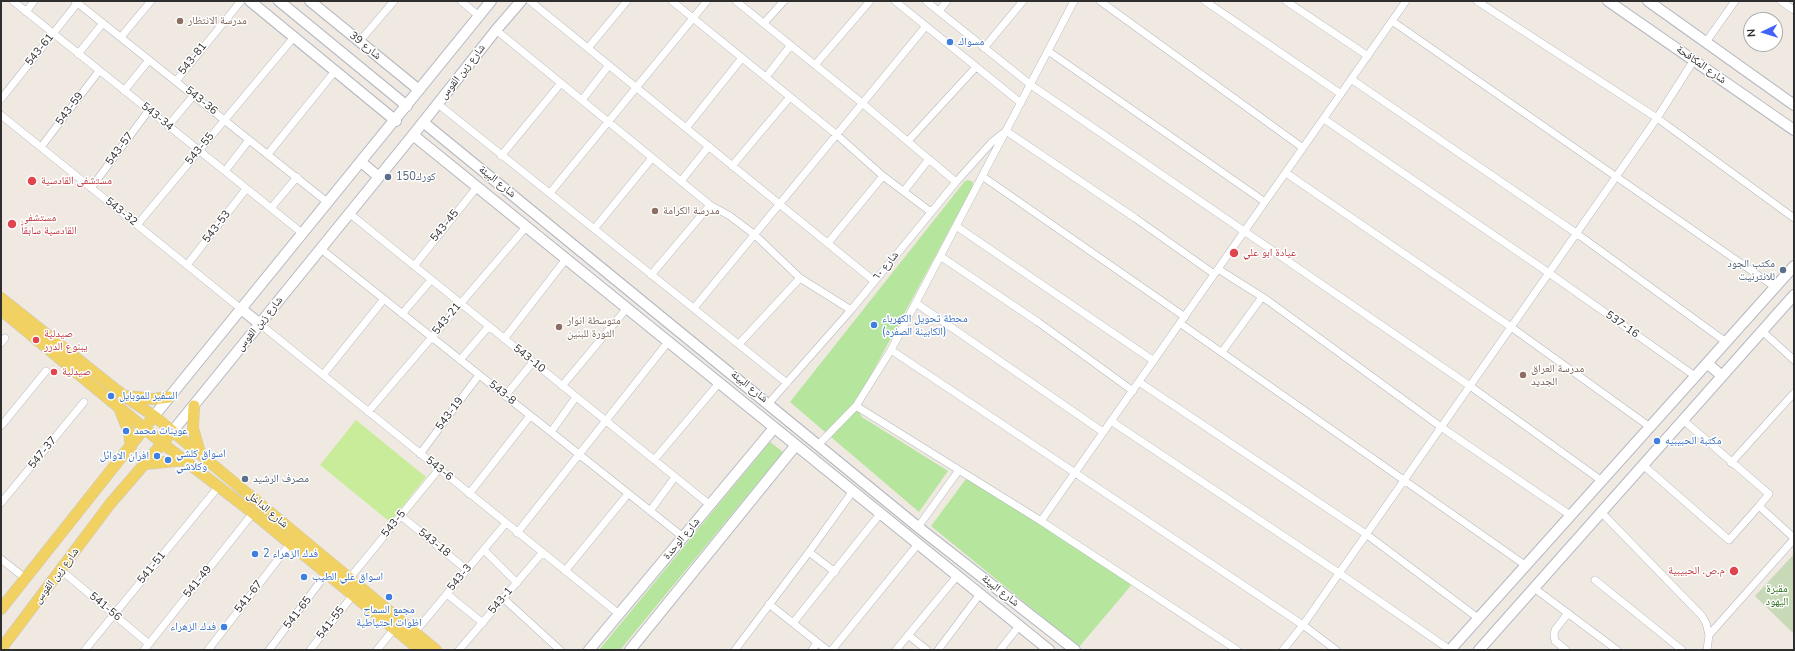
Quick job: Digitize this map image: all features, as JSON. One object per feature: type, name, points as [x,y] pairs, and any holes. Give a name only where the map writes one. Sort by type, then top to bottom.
[{"type":"main road","name":"شارع الداخل","points":[[1,298],[124,396],[154,416],[436,650]]},
{"type":"main road","name":"شارع الداخل","points":[[1,310],[144,429],[253,513],[420,650]]},
{"type":"main road","points":[[124,396],[153,399],[169,397]]},
{"type":"main road","points":[[118,406],[129,432],[131,447]]},
{"type":"main road","points":[[194,406],[194,428],[200,454]]},
{"type":"main road","name":"شارع زين القوس","points":[[1,609],[131,447],[154,416]]},
{"type":"main road","name":"شارع زين القوس","points":[[1,649],[62,570],[110,504],[172,432]]},
{"type":"main road","points":[[145,464],[186,460]]},
{"type":"street","name":"543-34","points":[[12,1],[302,233]]},
{"type":"street","points":[[26,12],[34,1]]},
{"type":"street","points":[[121,38],[151,1]]},
{"type":"street","name":"543-81","points":[[176,81],[241,1]]},
{"type":"street","points":[[250,1],[396,121]]},
{"type":"street","points":[[279,1],[407,106]]},
{"type":"street","points":[[360,42],[394,1]]},
{"type":"street","points":[[461,1],[479,16]]},
{"type":"street","name":"شارع زين القوس","points":[[154,416],[240,308],[396,121],[419,90],[491,1]]},
{"type":"street","name":"شارع زين القوس","points":[[172,432],[521,1]]},
{"type":"street","points":[[530,1],[874,281]]},
{"type":"street","points":[[588,48],[627,1]]},
{"type":"street","points":[[672,1],[837,135],[883,176],[931,212]]},
{"type":"street","points":[[550,194],[706,1]]},
{"type":"street","points":[[736,1],[815,64],[956,182]]},
{"type":"street","points":[[764,24],[784,1]]},
{"type":"street","points":[[815,64],[870,1]]},
{"type":"street","points":[[895,1],[1021,103]]},
{"type":"street","points":[[926,1],[1031,85],[1470,386],[1602,481]]},
{"type":"street","points":[[939,11],[947,1]]},
{"type":"street","points":[[984,48],[1023,1]]},
{"type":"street","points":[[819,444],[856,406],[892,350],[1074,1]]},
{"type":"street","points":[[1100,1],[1303,148]]},
{"type":"street","points":[[1205,1],[1341,94]]},
{"type":"street","points":[[1286,1],[1368,56]]},
{"type":"street","points":[[1477,1],[1657,118],[1794,218]]},
{"type":"street","name":"شارع المكافحة","points":[[1608,1],[1794,130]]},
{"type":"street","name":"شارع المكافحة","points":[[1648,1],[1794,105]]},
{"type":"street","points":[[1706,42],[1735,1]]},
{"type":"street","points":[[1781,1],[1794,10]]},
{"type":"street","name":"543-36","points":[[77,2],[327,202]]},
{"type":"street","name":"543-61","points":[[1,99],[77,2]]},
{"type":"street","name":"شارع 39","points":[[314,2],[419,90]]},
{"type":"street","points":[[1041,521],[1368,56],[1403,2]]},
{"type":"street","points":[[1392,21],[1775,287]]},
{"type":"street","points":[[78,54],[102,22]]},
{"type":"street","points":[[694,308],[781,205],[862,103],[926,26]]},
{"type":"street","points":[[496,30],[710,205],[730,216],[755,234],[800,278],[851,310]]},
{"type":"street","name":"543-55","points":[[137,225],[294,37]]},
{"type":"street","points":[[766,77],[791,45]]},
{"type":"street","points":[[1048,51],[1265,202]]},
{"type":"street","points":[[686,128],[742,58]]},
{"type":"street","points":[[124,90],[149,60]]},
{"type":"street","points":[[1283,650],[1339,573],[1657,118],[1694,60]]},
{"type":"street","points":[[582,100],[609,65]]},
{"type":"street","points":[[908,141],[976,67]]},
{"type":"street","name":"543-59","points":[[41,147],[99,71]]},
{"type":"street","points":[[268,154],[336,71]]},
{"type":"street","points":[[1351,79],[1576,233],[1726,342]]},
{"type":"street","points":[[501,156],[561,83]]},
{"type":"street","points":[[168,126],[194,95]]},
{"type":"street","points":[[732,166],[790,97]]},
{"type":"street","points":[[438,104],[501,156],[787,382]]},
{"type":"street","name":"543-57","points":[[91,188],[149,110]]},
{"type":"street","name":"543-32","points":[[1,115],[240,308]]},
{"type":"street","name":"537-16","points":[[1324,119],[1695,376]]},
{"type":"street","name":"شارع البيئة","points":[[423,122],[918,526],[1075,650]]},
{"type":"street","points":[[1006,131],[1216,272],[1262,297],[1325,341],[1441,427],[1570,515]]},
{"type":"street","name":"شارع ٦٠","points":[[769,403],[851,310],[956,182],[992,142],[1006,131]]},
{"type":"street","name":"شارع البيئة","points":[[413,135],[1048,650]]},
{"type":"street","points":[[225,171],[249,140]]},
{"type":"street","points":[[681,181],[709,146]]},
{"type":"street","points":[[594,229],[652,158]]},
{"type":"street","points":[[904,191],[929,160]]},
{"type":"street","points":[[361,162],[379,177]]},
{"type":"street","points":[[1286,173],[1511,326],[1650,427]]},
{"type":"street","points":[[828,243],[883,176]]},
{"type":"street","points":[[982,176],[1185,317]]},
{"type":"street","points":[[271,208],[296,177]]},
{"type":"street","name":"543-45","points":[[414,266],[477,187]]},
{"type":"street","name":"543-53","points":[[187,265],[246,188]]},
{"type":"street","points":[[651,274],[710,205]]},
{"type":"street","name":"543-10","points":[[349,213],[710,505]]},
{"type":"street","name":"543-21","points":[[368,412],[526,226]]},
{"type":"street","points":[[956,226],[1154,361]]},
{"type":"street","name":"543-8","points":[[321,249],[683,537]]},
{"type":"street","points":[[940,256],[1038,322],[1133,391]]},
{"type":"street","points":[[504,339],[566,259]]},
{"type":"street","points":[[1112,421],[1339,573],[1450,650],[1794,266]]},
{"type":"street","points":[[739,344],[800,278]]},
{"type":"street","points":[[402,314],[431,280]]},
{"type":"street","points":[[1479,650],[1794,295]]},
{"type":"street","points":[[1222,352],[1262,297]]},
{"type":"street","points":[[323,375],[384,299]]},
{"type":"street","points":[[916,303],[1103,432]]},
{"type":"street","points":[[240,308],[260,324]]},
{"type":"street","points":[[562,386],[627,308]]},
{"type":"street","name":"543-6","points":[[260,324],[619,614]]},
{"type":"street","points":[[1181,324],[1525,565]]},
{"type":"street","points":[[460,360],[489,326]]},
{"type":"street","points":[[1762,331],[1794,360]]},
{"type":"street","points":[[518,533],[605,420],[668,342]]},
{"type":"street","points":[[690,360],[700,347]]},
{"type":"street","points":[[892,350],[1302,625],[1336,650]]},
{"type":"street","points":[[505,396],[533,362]]},
{"type":"street","points":[[1707,363],[1722,376]]},
{"type":"street","points":[[1,426],[46,371]]},
{"type":"street","name":"543-19","points":[[420,454],[479,375]]},
{"type":"street","points":[[1139,382],[1366,534],[1478,618]]},
{"type":"street","points":[[654,460],[719,383]]},
{"type":"street","points":[[1731,463],[1794,393]]},
{"type":"street","points":[[550,432],[576,397]]},
{"type":"street","name":"547-37","points":[[1,503],[84,402]]},
{"type":"street","points":[[856,406],[1041,521],[1237,650]]},
{"type":"street","points":[[469,494],[530,416]]},
{"type":"street","points":[[1643,465],[1729,540],[1769,494],[1731,463],[1683,420]]},
{"type":"street","name":"شارع الوحدة","points":[[589,650],[774,428]]},
{"type":"street","points":[[630,650],[796,445]]},
{"type":"street","name":"543-5","points":[[349,579],[439,469]]},
{"type":"street","points":[[918,526],[959,470]]},
{"type":"street","points":[[650,511],[675,477]]},
{"type":"street","name":"541-51","points":[[85,650],[219,486]]},
{"type":"street","points":[[735,650],[853,491]]},
{"type":"street","points":[[565,571],[628,494]]},
{"type":"street","points":[[1709,635],[1794,539],[1759,506]]},
{"type":"street","points":[[1601,512],[1702,616],[1706,623],[1709,635],[1707,650]]},
{"type":"street","name":"541-49","points":[[144,650],[253,513]]},
{"type":"street","points":[[793,623],[880,514]]},
{"type":"street","name":"543-18","points":[[401,516],[467,570]]},
{"type":"street","name":"543-3","points":[[415,632],[506,523]]},
{"type":"street","name":"541-67","points":[[208,650],[290,544]]},
{"type":"street","points":[[832,650],[918,544]]},
{"type":"street","points":[[484,550],[517,583]]},
{"type":"street","points":[[809,552],[835,572]]},
{"type":"street","name":"543-1","points":[[459,650],[542,553]]},
{"type":"street","points":[[1,559],[26,578]]},
{"type":"street","name":"541-56","points":[[62,570],[149,644]]},
{"type":"street","name":"541-65","points":[[269,650],[326,574]]},
{"type":"street","points":[[896,650],[957,576]]},
{"type":"street","points":[[1595,580],[1682,650]]},
{"type":"street","points":[[1534,588],[1617,650]]},
{"type":"street","points":[[447,594],[483,623]]},
{"type":"street","points":[[938,650],[980,594]]},
{"type":"street","name":"541-55","points":[[310,650],[353,595]]},
{"type":"street","points":[[503,598],[560,650]]},
{"type":"street","points":[[769,604],[827,650]]},
{"type":"street","points":[[1566,650],[1555,641],[1554,630],[1568,613]]},
{"type":"street","points":[[1000,650],[1019,626]]},
{"type":"street","points":[[377,650],[394,629]]},
{"type":"street","points":[[908,635],[927,650]]},
{"type":"street","points":[[1048,650],[1058,637]]},
{"type":"street","points":[[812,650],[817,643]]},
{"type":"green space","points":[[968,180],[973,182],[972,188],[857,401],[859,412],[862,417],[948,471],[919,512],[790,402],[965,181]]},
{"type":"green space","points":[[356,420],[426,477],[390,522],[320,465]]},
{"type":"green space","points":[[770,442],[783,452],[620,650],[599,650]]},
{"type":"green space","points":[[969,475],[1134,582],[1079,647],[931,526]]},
{"type":"green space","name":"مقبرة اليهود","points":[[1794,554],[1794,634],[1755,596]]},
{"type":"place","name":"مدرسة الانتظار","points":[[180,21]]},
{"type":"place","name":"مسواك","points":[[950,42]]},
{"type":"place","name":"كورك150","points":[[388,177]]},
{"type":"place","name":"مستشفى القادسية","points":[[32,181]]},
{"type":"place","name":"مدرسة الكرامة","points":[[655,211]]},
{"type":"place","name":"مستشفى القادسية سابقاً","points":[[12,224]]},
{"type":"place","name":"عيادة ابو علي","points":[[1234,253]]},
{"type":"place","name":"مكتب الجود للانترنيت","points":[[1783,270]]},
{"type":"place","name":"محطة تحويل الكهرباء (الكابينة الصفره)","points":[[874,325]]},
{"type":"place","name":"متوسطة انوار الثورة للبنين","points":[[559,327]]},
{"type":"place","name":"صيدلية يبنوع الدرر","points":[[36,340]]},
{"type":"place","name":"صيدلية","points":[[54,372]]},
{"type":"place","name":"مدرسة العراق الجديد","points":[[1523,375]]},
{"type":"place","name":"السفير للموبايل","points":[[111,396]]},
{"type":"place","name":"عوينات محمد","points":[[126,431]]},
{"type":"place","name":"مكتبة الحبيبيه","points":[[1657,441]]},
{"type":"place","name":"افران الاوائل","points":[[157,456]]},
{"type":"place","name":"اسواق كلشي وكلاشي","points":[[168,460]]},
{"type":"place","name":"مصرف الرشيد","points":[[245,479]]},
{"type":"place","name":"فدك الزهراء 2","points":[[255,554]]},
{"type":"place","name":"م.ص. الحبيبية","points":[[1734,571]]},
{"type":"place","name":"اسواق علي الطيب","points":[[304,577]]},
{"type":"place","name":"مجمع السماح اظوات احتياطية","points":[[389,597]]},
{"type":"place","name":"فدك الزهراء","points":[[224,627]]}]
